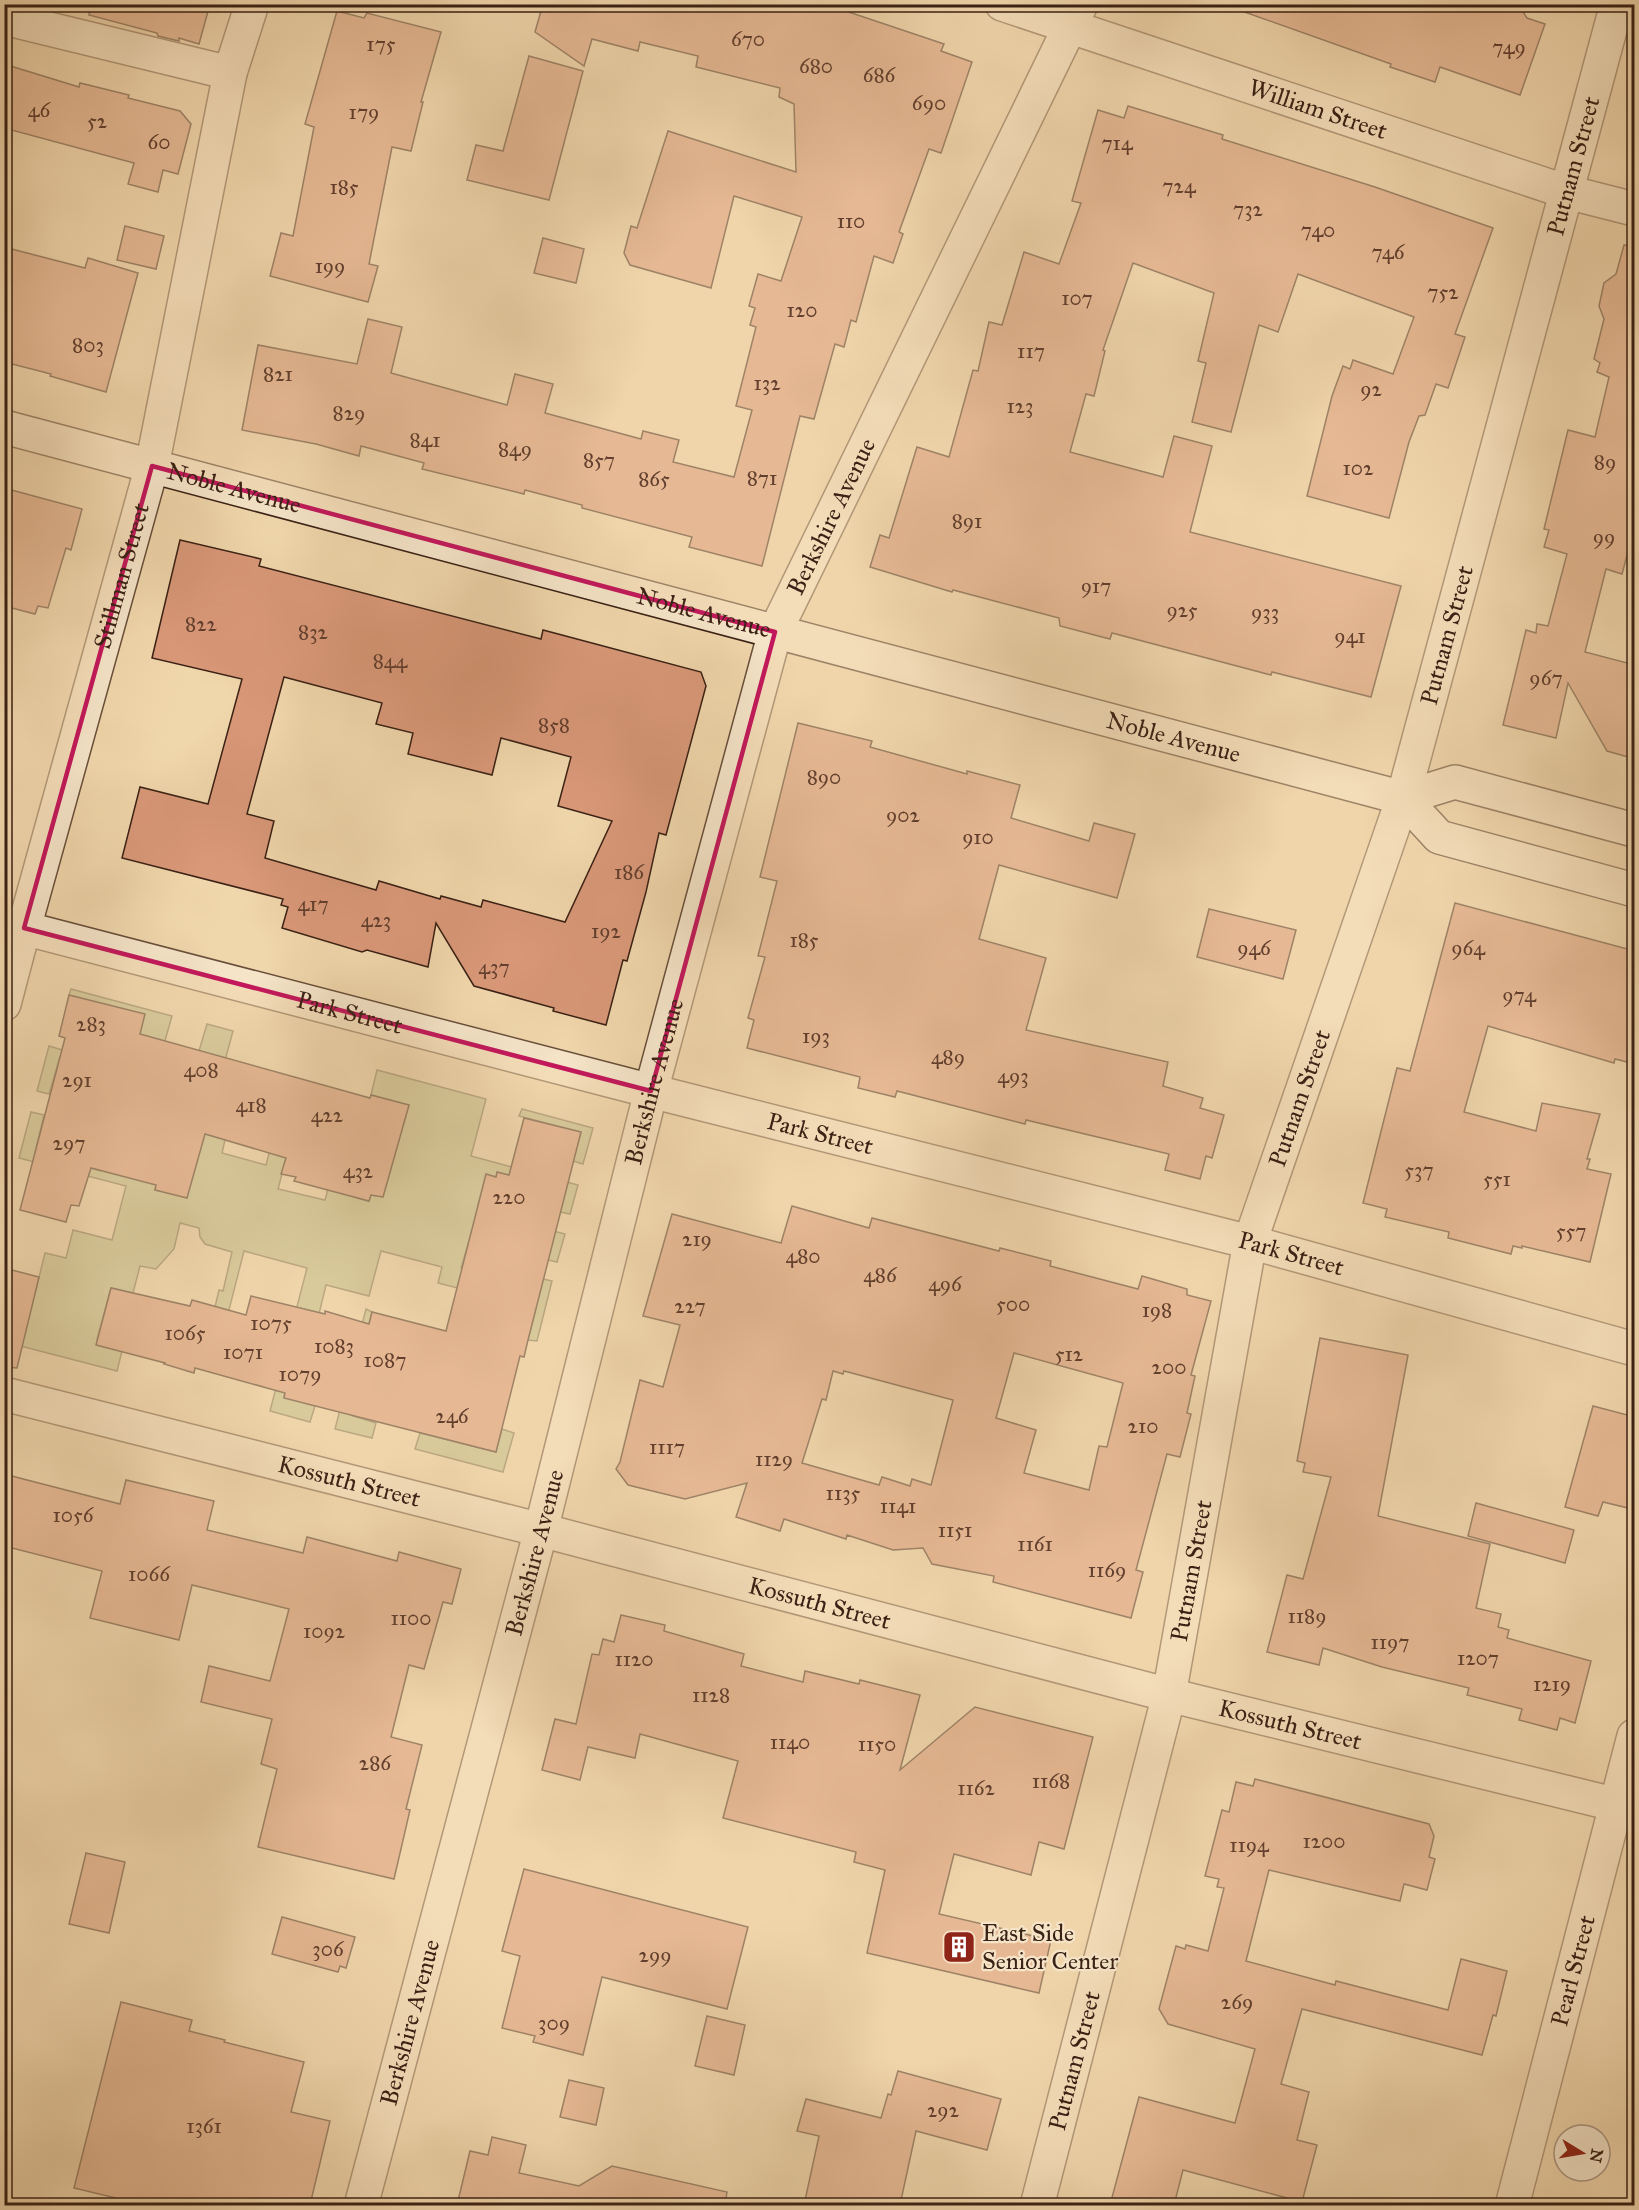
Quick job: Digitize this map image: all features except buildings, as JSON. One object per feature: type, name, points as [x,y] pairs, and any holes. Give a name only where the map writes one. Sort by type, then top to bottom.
[{"type":"street","name":"Stillman Street","points":[[4,1004],[14,925],[152,466],[230,73],[252,4]]},
{"type":"street","name":"William Street","points":[[1002,4],[1075,16],[1567,192],[1635,209]]},
{"type":"street","name":"Putnam Street","points":[[1037,2205],[1169,1695],[1250,1242],[1403,798],[1617,4]]},
{"type":"street","name":"Berkshire Avenue","points":[[361,2205],[541,1530],[651,1091],[775,632],[1075,16]]},
{"type":"street","points":[[4,18],[230,73]]},
{"type":"street","name":"Noble Avenue","points":[[4,428],[1403,798]]},
{"type":"street","points":[[1635,830],[1455,782],[1403,798],[1439,837],[1635,890]]},
{"type":"street","name":"Park Street","points":[[14,925],[651,1091],[1250,1242],[1635,1349]]},
{"type":"street","name":"Kossuth Street","points":[[4,1394],[541,1530],[1169,1695],[1626,1807]]},
{"type":"street","name":"Pearl Street","points":[[1512,2205],[1626,1807],[1635,1736]]},
{"type":"highlighted area","points":[[152,466],[775,632],[651,1091],[24,928]]},
{"type":"green space","points":[[71,989],[172,1016],[155,1076],[98,1067],[60,1057],[49,1094],[37,1091],[49,1046],[82,1056],[69,995]]},
{"type":"green space","points":[[207,1024],[233,1031],[213,1105],[227,1131],[222,1153],[266,1165],[279,1116],[296,1121],[278,1189],[325,1200],[340,1146],[359,1192],[357,1198],[369,1201],[371,1195],[383,1197],[409,1105],[371,1095],[377,1070],[486,1099],[471,1156],[578,1185],[570,1214],[556,1211],[497,1173],[496,1177],[486,1175],[478,1205],[489,1208],[488,1214],[565,1234],[557,1262],[548,1260],[551,1247],[473,1227],[461,1268],[540,1289],[543,1279],[552,1281],[537,1341],[528,1340],[536,1308],[438,1283],[442,1267],[381,1251],[369,1296],[326,1285],[318,1318],[307,1315],[284,1397],[315,1406],[310,1422],[270,1411],[307,1268],[244,1251],[219,1349],[206,1345],[219,1290],[223,1291],[232,1252],[205,1244],[200,1237],[199,1228],[180,1223],[174,1249],[156,1269],[140,1266],[133,1293],[111,1288],[97,1339],[101,1341],[100,1346],[122,1351],[117,1371],[5,1342],[26,1330],[45,1253],[66,1258],[73,1230],[112,1240],[126,1186],[19,1158],[31,1112],[44,1115],[35,1153],[101,1171],[199,1051]],"holes":[[[168,1139],[186,1197],[155,1190]]]},
{"type":"green space","points":[[522,1109],[593,1128],[583,1164],[573,1161],[581,1132],[519,1116]]},
{"type":"green space","points":[[366,1309],[372,1312],[354,1380],[361,1383],[353,1416],[376,1423],[372,1438],[335,1429]]},
{"type":"green space","points":[[502,1429],[514,1433],[503,1472],[415,1449],[420,1433],[496,1452]]},
{"type":"place","name":"East Side Senior Center","points":[[959,1947]]}]
